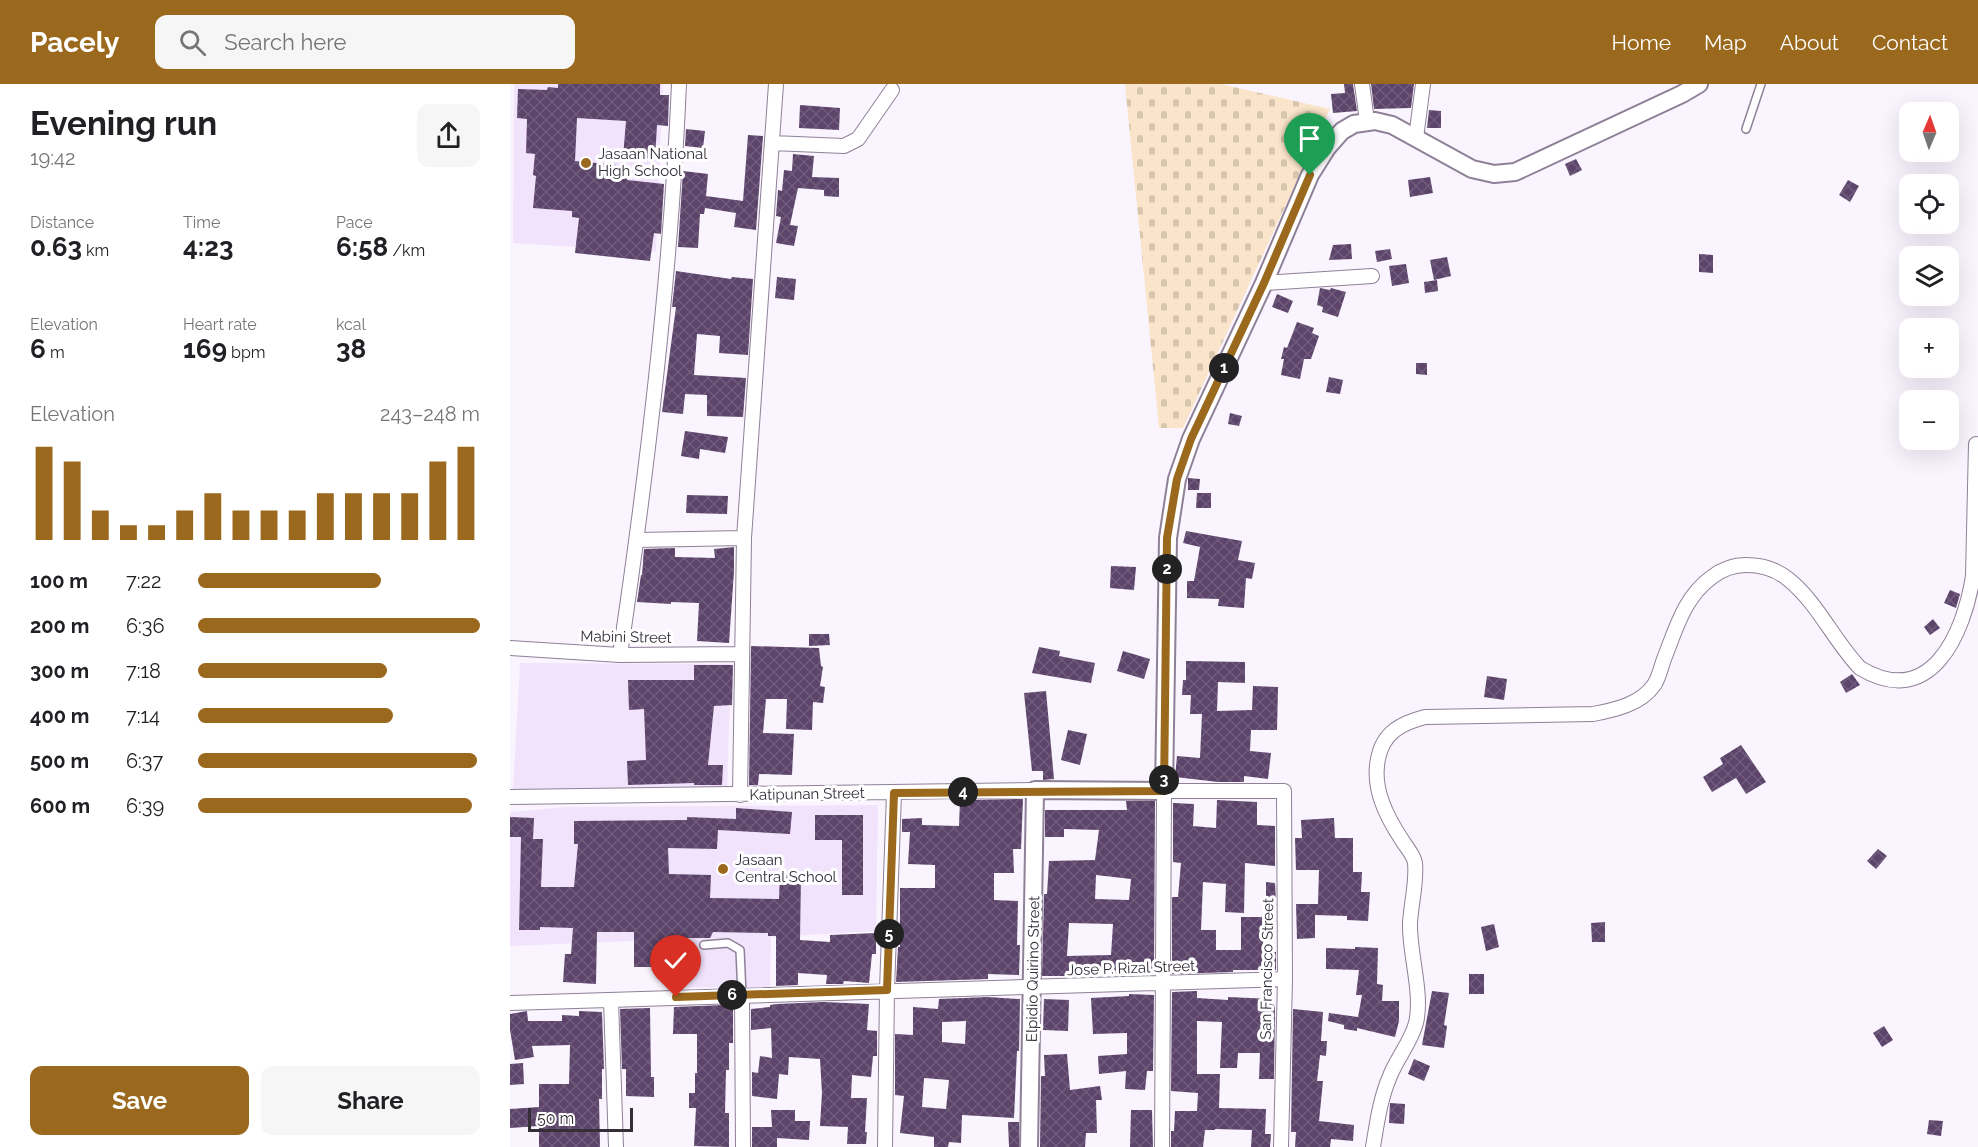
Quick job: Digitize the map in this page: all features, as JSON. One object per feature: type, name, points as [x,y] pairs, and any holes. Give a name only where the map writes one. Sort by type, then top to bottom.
[{"type":"street","points":[[620,655],[637,540],[667,270],[679,84]]},
{"type":"street","points":[[740,795],[744,538],[776,84]]},
{"type":"street","points":[[1362,84],[1367,121]]},
{"type":"street","points":[[1416,138],[1423,84]]},
{"type":"street","points":[[1162,1147],[1167,538],[1177,479],[1191,439],[1264,283],[1310,175],[1327,148],[1342,131],[1354,124],[1367,121],[1383,122],[1472,169],[1483,173],[1504,174],[1563,150],[1699,84]]},
{"type":"street","points":[[772,143],[844,146],[851,144],[858,140],[892,90]]},
{"type":"street","points":[[1264,283],[1372,276]]},
{"type":"street","points":[[1373,1147],[1382,1095],[1415,1023],[1417,1012],[1416,977],[1410,933],[1415,862],[1392,825],[1378,790],[1376,771],[1383,742],[1405,722],[1425,717],[1593,714],[1614,710],[1634,702],[1655,684],[1682,613],[1692,596],[1706,581],[1719,572],[1739,565],[1756,565],[1774,570],[1789,579],[1809,601],[1850,657],[1860,668],[1871,675],[1886,680],[1900,681],[1916,677],[1941,660],[1954,641],[1964,620],[1970,597],[1973,576],[1976,444]]},
{"type":"street","points":[[637,540],[744,538]]},
{"type":"street","name":"Mabini Street","points":[[510,648],[620,655],[741,654]]},
{"type":"street","name":"Katipunan Street","points":[[510,797],[1035,790],[1284,791]]},
{"type":"street","name":"Elpidio Quirino Street","points":[[1029,1147],[1035,790]]},
{"type":"street","name":"San Francisco Street","points":[[1281,1147],[1285,979],[1284,791]]},
{"type":"street","points":[[885,1147],[887,990],[894,793]]},
{"type":"street","name":"Jose P. Rizal Street","points":[[510,1002],[1285,979]]},
{"type":"street","points":[[742,995],[743,1147]]},
{"type":"street","points":[[611,1000],[616,1147]]},
{"type":"lane","points":[[1746,129],[1761,84]]},
{"type":"lane","points":[[704,945],[728,943],[740,950],[742,995]]},
{"type":"shaded area","name":"Jasaan National High School","points":[[514,84],[663,84],[656,252],[513,243]]},
{"type":"shaded area","points":[[520,663],[731,664],[727,791],[513,789]]},
{"type":"shaded area","name":"Jasaan Central School","points":[[878,805],[876,931],[771,937],[770,988],[679,987],[680,939],[510,946],[510,812],[565,807]]},
{"type":"green space","points":[[1125,84],[1221,84],[1330,109],[1183,428],[1159,428]]},
{"type":"building","name":"Jasaan National High School","points":[[558,84],[660,84],[660,95],[669,95],[668,126],[657,125],[655,159],[623,157],[626,121],[577,118],[575,161],[628,166],[627,180],[664,184],[661,234],[654,233],[650,261],[575,253],[579,218],[572,217],[572,211],[533,208],[536,176],[533,175],[535,154],[526,153],[527,119],[517,118],[518,89],[547,90],[548,87],[558,88]]},
{"type":"building","points":[[1344,84],[1353,84],[1357,111],[1333,113],[1331,94],[1345,93]]},
{"type":"building","points":[[1371,84],[1414,84],[1411,108],[1374,109]]},
{"type":"building","points":[[800,105],[840,108],[839,130],[799,128]]},
{"type":"building","points":[[1429,110],[1441,111],[1441,128],[1427,128]]},
{"type":"building","points":[[686,129],[705,131],[703,148],[685,146]]},
{"type":"building","points":[[748,135],[763,136],[756,230],[734,227],[736,213],[705,208],[704,214],[700,214],[698,248],[678,247],[683,171],[708,174],[706,196],[743,201]]},
{"type":"building","points":[[793,154],[814,156],[812,177],[839,178],[839,197],[824,196],[824,190],[798,188],[790,225],[798,226],[794,246],[776,243],[781,217],[776,216],[778,190],[782,191],[784,170],[792,171]]},
{"type":"building","points":[[1576,159],[1582,170],[1570,176],[1565,164]]},
{"type":"building","points":[[1430,177],[1433,193],[1410,197],[1408,180]]},
{"type":"building","points":[[1848,180],[1859,186],[1850,202],[1839,195]]},
{"type":"building","points":[[1351,244],[1352,259],[1329,260],[1333,245]]},
{"type":"building","points":[[1390,249],[1392,259],[1377,262],[1375,251]]},
{"type":"building","points":[[1699,254],[1713,255],[1713,273],[1699,272]]},
{"type":"building","points":[[1447,257],[1451,276],[1434,280],[1430,260]]},
{"type":"building","points":[[1406,264],[1409,283],[1392,286],[1389,266]]},
{"type":"building","points":[[676,271],[731,279],[732,277],[753,279],[748,355],[719,353],[720,336],[697,334],[694,375],[746,378],[743,417],[707,416],[707,395],[685,394],[683,414],[662,412],[676,307],[672,307]]},
{"type":"building","points":[[777,277],[796,279],[794,300],[775,298]]},
{"type":"building","points":[[1437,280],[1438,291],[1425,293],[1424,282]]},
{"type":"building","points":[[1320,288],[1346,292],[1338,317],[1322,312],[1323,307],[1317,305]]},
{"type":"building","points":[[1277,294],[1293,301],[1288,313],[1272,307]]},
{"type":"building","points":[[1297,322],[1314,328],[1312,333],[1319,336],[1311,359],[1304,359],[1300,379],[1281,375],[1284,347],[1287,348]]},
{"type":"building","points":[[1416,363],[1427,363],[1427,375],[1416,374]]},
{"type":"building","points":[[1329,377],[1343,380],[1340,394],[1326,392]]},
{"type":"building","points":[[1230,413],[1242,416],[1239,426],[1228,424]]},
{"type":"building","points":[[685,431],[728,437],[725,453],[700,449],[699,459],[681,456]]},
{"type":"building","points":[[1188,478],[1200,479],[1199,490],[1188,490]]},
{"type":"building","points":[[1197,493],[1211,493],[1211,508],[1196,508]]},
{"type":"building","points":[[687,495],[728,496],[727,514],[686,513]]},
{"type":"building","points":[[1186,531],[1242,541],[1238,560],[1255,563],[1252,579],[1246,578],[1244,608],[1218,606],[1219,599],[1187,598],[1187,581],[1194,581],[1200,547],[1183,543]]},
{"type":"building","points":[[734,547],[729,643],[697,641],[699,603],[637,602],[644,549],[675,548],[675,557],[715,558],[714,549]]},
{"type":"building","points":[[1111,566],[1136,567],[1134,590],[1110,588]]},
{"type":"building","points":[[1950,590],[1960,594],[1956,608],[1944,603]]},
{"type":"building","points":[[1933,619],[1940,628],[1930,635],[1924,627]]},
{"type":"building","points":[[809,634],[829,634],[830,645],[809,646]]},
{"type":"building","points":[[751,646],[819,648],[823,667],[820,686],[825,687],[823,703],[813,702],[812,730],[786,729],[787,699],[766,699],[763,733],[794,734],[792,775],[759,774],[758,785],[749,785]]},
{"type":"building","points":[[1039,647],[1060,651],[1059,656],[1095,663],[1091,683],[1032,673]]},
{"type":"building","points":[[1123,651],[1150,659],[1144,679],[1117,671]]},
{"type":"building","points":[[1186,661],[1245,662],[1245,683],[1218,682],[1217,711],[1252,710],[1253,686],[1278,687],[1277,730],[1251,730],[1250,751],[1271,753],[1268,779],[1244,776],[1244,782],[1218,782],[1175,777],[1177,756],[1200,758],[1202,714],[1190,714],[1191,695],[1182,695],[1183,680],[1186,680]]},
{"type":"building","points":[[694,665],[733,665],[732,705],[714,706],[708,765],[723,765],[722,785],[694,785],[694,783],[628,785],[627,761],[646,760],[644,709],[629,710],[628,680],[694,680]]},
{"type":"building","points":[[1852,674],[1860,685],[1846,693],[1840,682]]},
{"type":"building","points":[[1487,676],[1507,679],[1504,700],[1484,697]]},
{"type":"building","points":[[1046,691],[1054,779],[1043,780],[1043,771],[1032,771],[1024,693]]},
{"type":"building","points":[[1068,730],[1087,734],[1080,765],[1061,760]]},
{"type":"building","points":[[1741,745],[1766,782],[1746,794],[1736,778],[1712,792],[1703,777],[1723,764],[1720,758]]},
{"type":"building","points":[[1023,799],[1021,849],[1013,849],[1014,873],[994,873],[994,900],[1018,901],[1019,975],[988,974],[988,979],[896,982],[898,947],[900,947],[900,888],[935,888],[935,865],[908,864],[910,832],[902,832],[902,819],[922,818],[922,825],[959,826],[960,800]]},
{"type":"building","points":[[1217,800],[1257,802],[1257,825],[1275,826],[1275,866],[1245,863],[1244,913],[1225,912],[1226,884],[1203,882],[1201,930],[1216,930],[1216,950],[1241,950],[1241,917],[1263,917],[1263,951],[1276,952],[1276,970],[1172,974],[1172,897],[1178,897],[1181,863],[1173,862],[1173,803],[1194,804],[1193,826],[1216,828]]},
{"type":"building","points":[[1126,801],[1155,801],[1154,973],[1109,974],[1109,969],[1077,970],[1076,976],[1042,976],[1044,894],[1047,894],[1049,861],[1095,860],[1099,830],[1064,829],[1064,837],[1045,837],[1045,810],[1127,810]],"holes":[[[1096,875],[1131,879],[1129,900],[1095,899]],[[1069,923],[1113,924],[1111,955],[1067,956]]]},
{"type":"building","points":[[736,808],[792,812],[790,834],[718,830],[717,849],[668,848],[669,874],[711,875],[710,898],[779,899],[780,874],[801,875],[800,940],[830,942],[830,935],[876,933],[876,954],[872,954],[869,983],[844,981],[843,984],[826,984],[827,975],[798,973],[798,985],[776,986],[776,936],[768,936],[768,933],[713,932],[710,938],[675,938],[676,967],[634,967],[634,932],[597,932],[596,984],[563,982],[565,954],[571,954],[573,928],[540,927],[540,930],[519,930],[521,837],[510,837],[510,817],[534,818],[533,839],[543,839],[541,887],[574,887],[578,844],[574,844],[574,821],[687,820],[687,817],[736,819]]},
{"type":"building","points":[[815,815],[863,815],[863,895],[842,895],[842,840],[815,840]]},
{"type":"building","points":[[1334,818],[1335,838],[1353,838],[1353,872],[1362,872],[1361,892],[1370,892],[1368,921],[1347,920],[1347,916],[1315,915],[1315,938],[1297,939],[1296,904],[1318,904],[1319,870],[1296,870],[1295,838],[1302,838],[1301,820]]},
{"type":"building","points":[[1878,849],[1887,856],[1876,869],[1867,861]]},
{"type":"building","points":[[1266,882],[1275,883],[1276,902],[1266,902]]},
{"type":"building","points":[[1605,922],[1605,942],[1592,942],[1591,923]]},
{"type":"building","points":[[1494,924],[1499,947],[1486,951],[1481,927]]},
{"type":"building","points":[[1355,947],[1378,948],[1377,984],[1383,985],[1382,1001],[1399,1001],[1399,1021],[1395,1037],[1357,1028],[1357,1031],[1344,1029],[1344,1025],[1328,1021],[1329,1013],[1358,1017],[1362,995],[1356,995],[1359,970],[1326,969],[1326,948],[1355,949]]},
{"type":"building","points":[[1469,974],[1484,974],[1484,994],[1469,994]]},
{"type":"building","points":[[1197,991],[1197,998],[1272,999],[1271,1004],[1275,1008],[1274,1079],[1259,1079],[1260,1053],[1238,1053],[1237,1068],[1220,1068],[1222,1022],[1197,1021],[1197,1074],[1220,1074],[1219,1108],[1266,1109],[1265,1134],[1271,1134],[1270,1147],[1251,1147],[1252,1130],[1215,1129],[1205,1130],[1203,1147],[1171,1147],[1175,1111],[1197,1111],[1198,1093],[1171,1091],[1172,992]]},
{"type":"building","points":[[1432,991],[1449,993],[1444,1025],[1447,1026],[1444,1048],[1422,1045]]},
{"type":"building","points":[[1129,994],[1154,995],[1153,1071],[1147,1071],[1145,1090],[1125,1089],[1126,1071],[1099,1074],[1098,1056],[1127,1054],[1127,1033],[1093,1034],[1091,998],[1129,996]]},
{"type":"building","points":[[988,997],[1020,999],[1014,1118],[962,1115],[961,1143],[949,1142],[948,1147],[934,1147],[934,1137],[900,1133],[904,1096],[895,1095],[895,1034],[913,1035],[913,1007],[938,1009],[939,999]],"holes":[[[966,1021],[965,1044],[942,1042],[942,1022]],[[924,1078],[949,1080],[946,1109],[922,1107]]]},
{"type":"building","points":[[1044,999],[1069,1000],[1068,1031],[1043,1030]]},
{"type":"building","points":[[824,1002],[869,1004],[867,1030],[877,1031],[877,1056],[873,1056],[871,1077],[852,1075],[851,1098],[867,1098],[866,1144],[847,1144],[848,1127],[820,1126],[822,1093],[820,1059],[789,1057],[788,1075],[779,1074],[777,1099],[752,1096],[752,1072],[758,1073],[760,1056],[772,1058],[771,1028],[751,1030],[751,1009],[777,1004]]},
{"type":"building","points":[[733,1005],[733,1043],[729,1043],[729,1070],[726,1070],[725,1113],[729,1113],[729,1147],[694,1146],[696,1108],[689,1108],[689,1093],[695,1093],[697,1034],[673,1034],[674,1007]]},
{"type":"building","points":[[650,1008],[651,1077],[654,1077],[654,1097],[626,1096],[626,1069],[622,1069],[620,1009]]},
{"type":"building","points":[[1293,1009],[1323,1012],[1321,1041],[1327,1041],[1326,1056],[1320,1055],[1317,1081],[1323,1081],[1319,1121],[1354,1125],[1353,1141],[1331,1139],[1330,1147],[1295,1147],[1296,1132],[1291,1132]]},
{"type":"building","points":[[527,1011],[528,1021],[562,1021],[562,1015],[579,1016],[579,1011],[602,1012],[604,1069],[602,1069],[602,1099],[599,1099],[600,1147],[539,1147],[539,1126],[510,1128],[510,1109],[539,1107],[539,1084],[569,1084],[570,1045],[532,1046],[534,1057],[515,1060],[510,1014]]},
{"type":"building","points":[[1884,1026],[1893,1040],[1882,1047],[1873,1033]]},
{"type":"building","points":[[1067,1054],[1070,1090],[1100,1086],[1102,1100],[1096,1100],[1097,1133],[1086,1133],[1085,1147],[1040,1147],[1041,1076],[1045,1076],[1044,1055]]},
{"type":"building","points":[[1414,1059],[1430,1066],[1424,1081],[1408,1074]]},
{"type":"building","points":[[523,1063],[524,1084],[510,1085],[510,1064]]},
{"type":"building","points":[[1390,1103],[1405,1104],[1404,1124],[1389,1123]]},
{"type":"building","points":[[771,1110],[795,1110],[795,1121],[810,1121],[809,1140],[777,1138],[777,1147],[752,1147],[752,1127],[772,1127]]},
{"type":"building","points":[[1131,1110],[1152,1110],[1153,1147],[1130,1147]]},
{"type":"building","points":[[1929,1120],[1943,1121],[1941,1136],[1927,1134]]},
{"type":"building","points":[[1008,1122],[1019,1122],[1019,1147],[1009,1147]]},
{"type":"place","name":"Jasaan National High School","points":[[586,163]]},
{"type":"place","name":"Jasaan Central School","points":[[723,869]]},
{"type":"route","points":[[676,997],[887,990],[894,793],[1035,790],[1164,791],[1167,538],[1177,479],[1191,439],[1264,283],[1310,175]]}]
